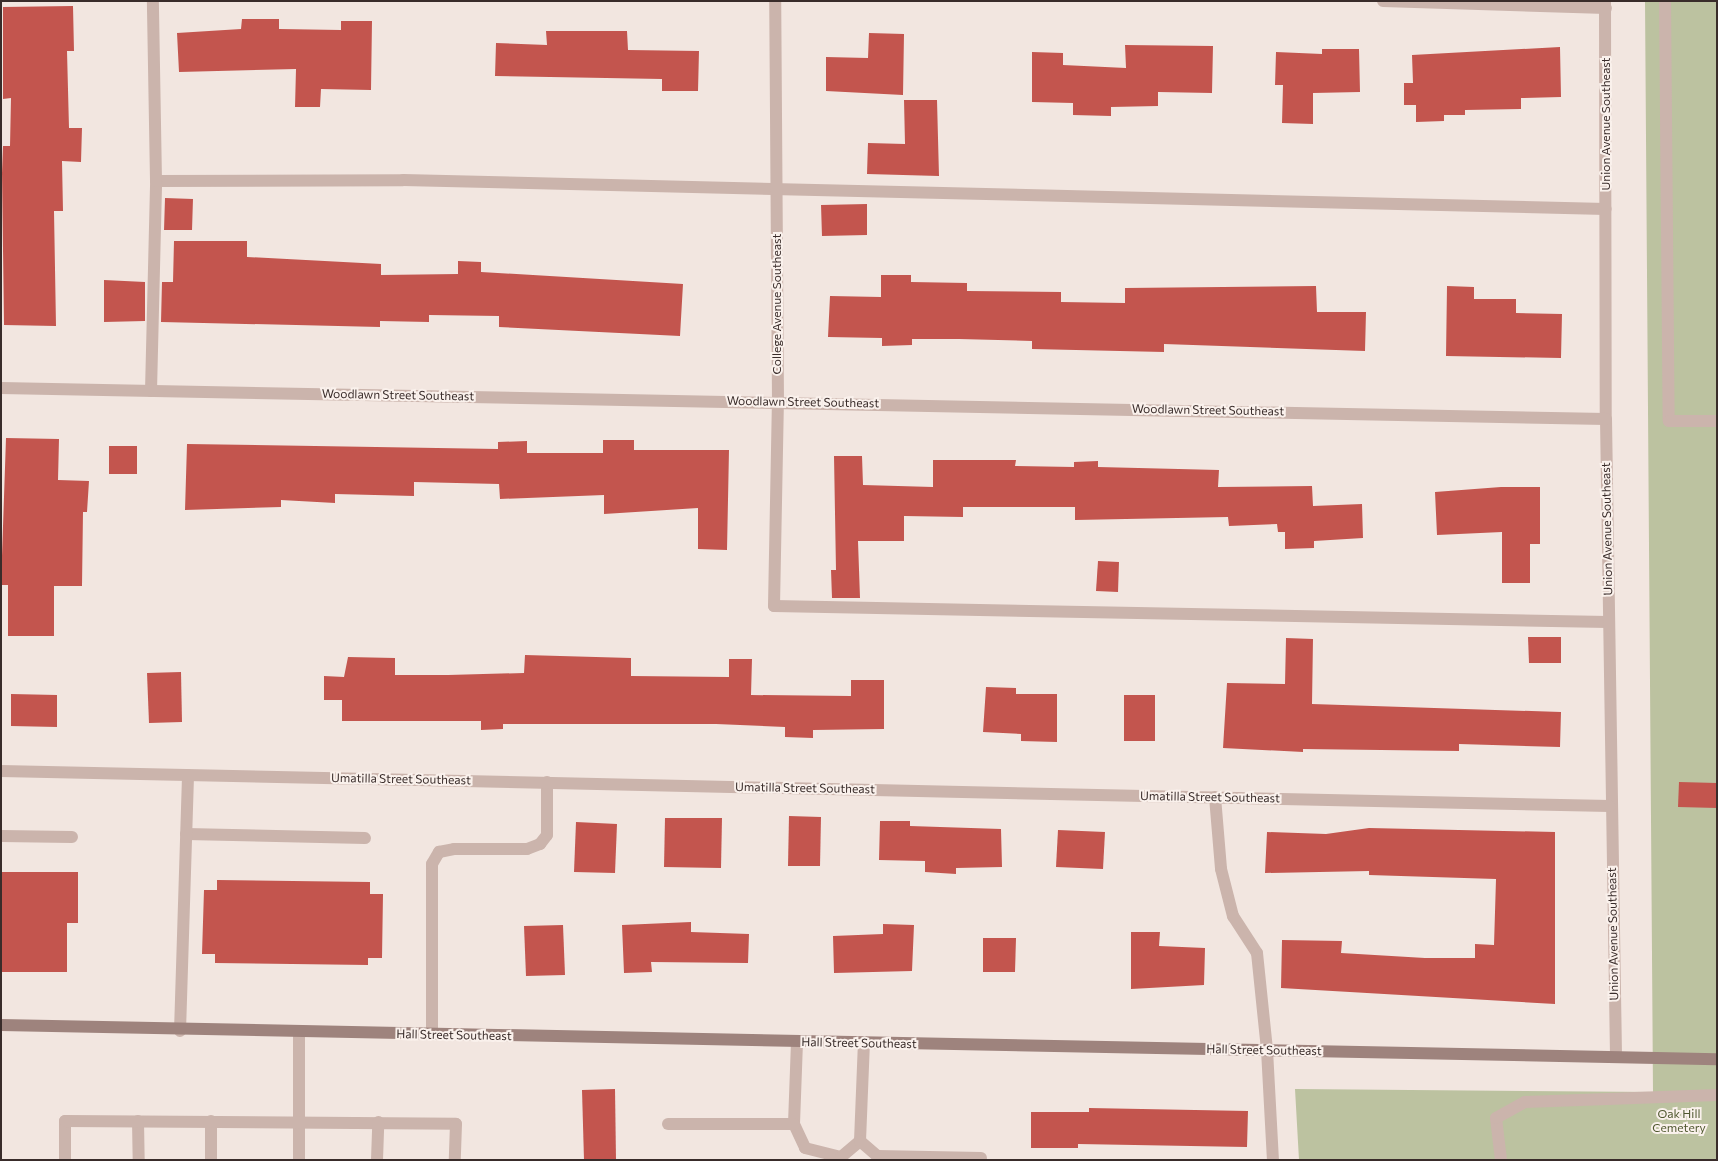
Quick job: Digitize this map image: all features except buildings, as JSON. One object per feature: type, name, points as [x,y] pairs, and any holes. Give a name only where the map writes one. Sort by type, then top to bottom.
[{"type":"main road","name":"Hall Street Southeast","points":[[1,1026],[180,1031],[1717,1059]]},
{"type":"street","points":[[151,391],[156,181],[153,1]]},
{"type":"street","name":"College Avenue Southeast","points":[[775,1],[778,401],[774,606],[1608,622]]},
{"type":"street","points":[[1383,1],[1606,5]]},
{"type":"street","points":[[1665,1],[1669,421],[1717,421]]},
{"type":"street","name":"Union Avenue Southeast","points":[[1606,5],[1606,419],[1610,806],[1616,1057]]},
{"type":"street","points":[[156,181],[403,180],[777,192],[1606,209]]},
{"type":"street","name":"Woodlawn Street Southeast","points":[[1,388],[778,401],[1606,419]]},
{"type":"street","name":"Umatilla Street Southeast","points":[[1,772],[547,782],[1610,806]]},
{"type":"street","points":[[180,1031],[188,775]]},
{"type":"street","points":[[432,1035],[432,864],[439,852],[454,849],[527,848],[540,844],[547,835],[547,782]]},
{"type":"street","points":[[1215,797],[1221,869],[1233,916],[1257,953],[1267,1050],[1273,1160]]},
{"type":"street","points":[[186,834],[365,838]]},
{"type":"street","points":[[1,836],[72,837]]},
{"type":"street","points":[[299,1032],[299,1160]]},
{"type":"street","points":[[798,1042],[794,1124],[805,1148],[841,1157],[860,1141],[864,1043]]},
{"type":"street","points":[[1501,1160],[1496,1118],[1525,1102],[1717,1095]]},
{"type":"street","points":[[65,1160],[65,1121],[299,1121],[456,1124],[456,1160]]},
{"type":"street","points":[[138,1121],[139,1160]]},
{"type":"street","points":[[211,1121],[212,1160]]},
{"type":"street","points":[[377,1160],[378,1122]]},
{"type":"street","points":[[668,1124],[794,1124]]},
{"type":"street","points":[[860,1141],[877,1156],[981,1158]]},
{"type":"green space","name":"Oak Hill Cemetery","points":[[1645,1],[1717,1],[1717,1160],[1299,1160],[1295,1089],[1653,1092]]}]
